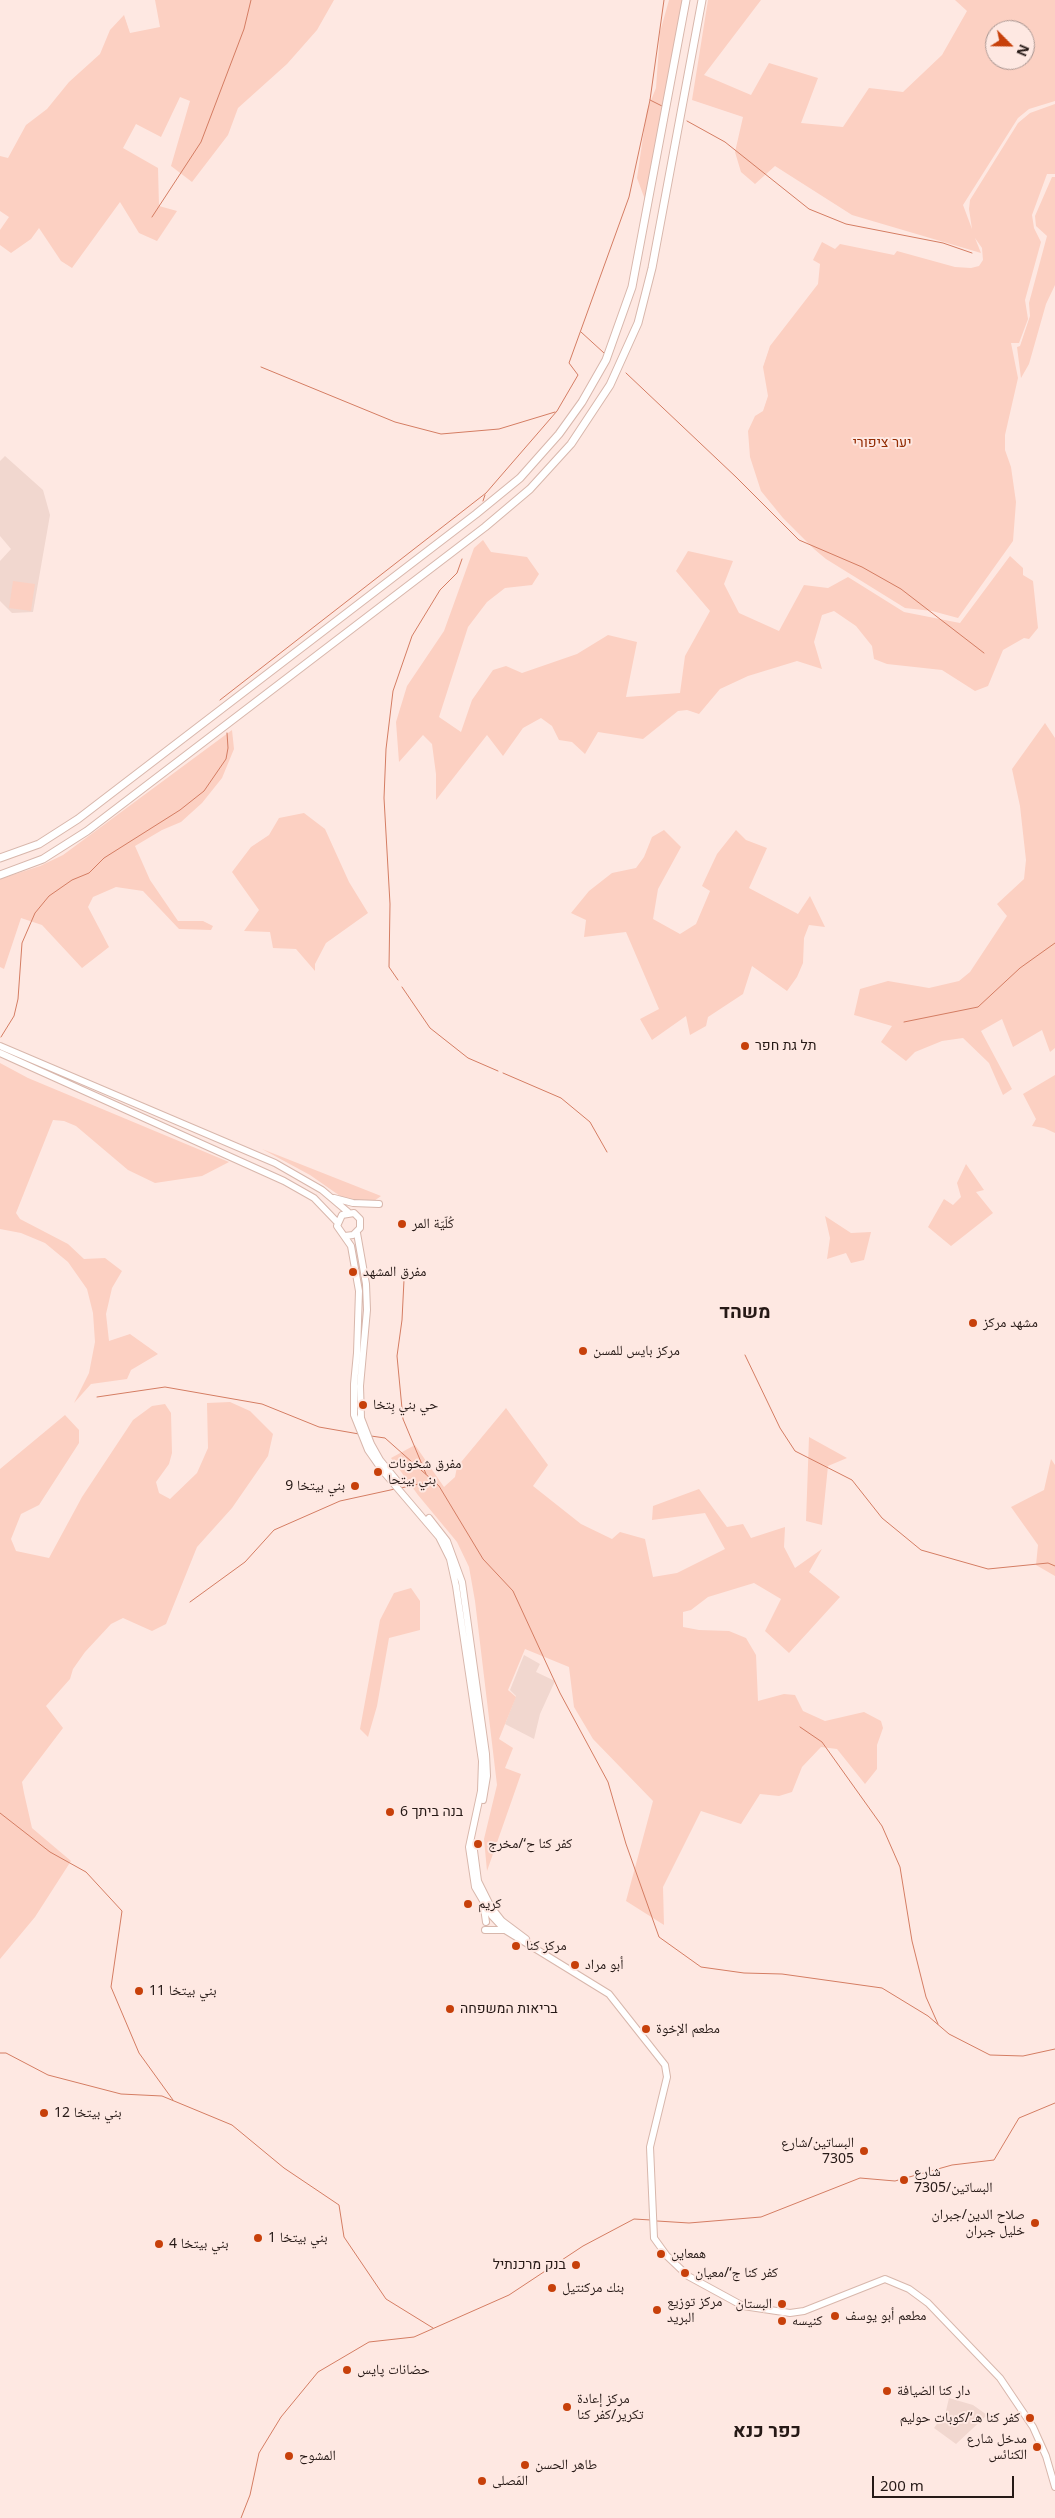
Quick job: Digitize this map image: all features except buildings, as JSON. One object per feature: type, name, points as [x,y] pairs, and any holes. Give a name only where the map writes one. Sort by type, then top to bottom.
[{"type":"highway","points":[[2,857],[39,844],[78,819],[476,514],[520,478],[559,434],[582,402],[606,360],[632,287],[686,0]]},
{"type":"highway","points":[[0,875],[43,860],[82,836],[485,526],[530,489],[571,444],[595,410],[613,379],[638,323],[652,268],[702,0]]},
{"type":"main road","points":[[0,1046],[275,1163],[311,1182],[332,1197],[348,1212],[356,1214],[360,1219],[361,1226],[357,1233],[345,1236]]},
{"type":"main road","points":[[0,1053],[284,1181],[314,1198],[337,1222]]},
{"type":"main road","points":[[332,1197],[353,1203],[379,1204]]},
{"type":"main road","points":[[348,1212],[340,1216],[337,1222],[338,1230],[345,1236],[351,1246],[356,1261],[359,1292],[354,1415],[368,1450],[382,1470],[439,1537],[450,1559],[456,1586],[482,1761],[481,1791],[469,1847],[473,1878],[483,1902],[495,1921],[505,1930],[609,1994],[665,2065],[667,2077],[650,2147],[654,2238],[668,2256],[688,2276],[743,2306],[790,2313],[804,2310],[885,2280],[909,2289],[928,2303],[1000,2378],[1033,2427],[1046,2456],[1055,2487]]},
{"type":"main road","points":[[357,1233],[364,1273],[367,1310],[360,1386],[361,1418],[371,1444],[380,1460],[447,1541],[462,1582],[486,1760],[486,1788],[473,1844],[477,1875],[485,1896],[497,1915],[541,1951]]},
{"type":"main road","points":[[483,1902],[486,1922]]},
{"type":"main road","points":[[485,1930],[505,1930]]},
{"type":"shaded area","points":[[5,456],[43,490],[50,515],[33,612],[12,613],[0,601],[0,561],[11,549],[0,536],[0,461]]},
{"type":"shaded area","points":[[524,1655],[540,1664],[536,1672],[555,1681],[540,1714],[534,1739],[505,1724],[516,1696],[510,1690]]},
{"type":"shaded area","points":[[949,2398],[973,2405],[987,2415],[956,2444],[934,2428],[946,2411]]},
{"type":"green space","points":[[155,0],[334,0],[317,30],[287,64],[238,108],[228,135],[192,182],[171,166],[190,101],[180,97],[161,137],[136,124],[123,148],[158,168],[159,206],[177,211],[157,241],[139,233],[120,202],[72,268],[61,261],[39,228],[31,239],[11,253],[0,245],[0,230],[9,217],[0,211],[0,156],[8,158],[26,125],[47,109],[69,82],[100,54],[110,30],[124,15],[130,33],[160,27]]},
{"type":"green space","points":[[669,0],[684,0],[647,205],[637,178],[647,110],[656,88],[660,32]]},
{"type":"green space","name":"יער ציפורי","points":[[708,0],[761,0],[704,75],[751,95],[769,63],[818,78],[801,123],[843,127],[869,88],[903,92],[942,55],[967,11],[955,0],[1055,0],[1055,101],[1029,109],[1018,118],[963,205],[972,229],[969,209],[970,200],[1018,123],[1030,113],[1055,104],[1055,174],[1047,174],[1032,215],[1034,228],[1041,242],[1025,300],[1028,319],[1019,343],[1011,343],[1018,378],[1005,435],[1005,450],[1011,467],[1016,502],[1013,541],[958,618],[932,611],[905,608],[826,559],[814,549],[783,518],[761,491],[750,457],[748,431],[755,416],[763,411],[768,396],[763,367],[770,346],[818,284],[820,264],[813,260],[822,242],[835,249],[840,244],[894,255],[897,251],[955,267],[971,268],[979,266],[983,260],[982,248],[975,238],[981,253],[852,215],[775,166],[755,184],[741,172],[735,152],[743,117],[692,100]]},
{"type":"green space","points":[[1052,177],[1055,177],[1055,285],[1046,304],[1029,364],[1021,378],[1017,347],[1020,346],[1030,316],[1029,303],[1047,236],[1036,226],[1035,216]]},
{"type":"green space","points":[[483,540],[491,552],[527,557],[539,574],[532,585],[505,588],[487,602],[468,627],[439,717],[461,732],[472,700],[493,670],[506,666],[522,673],[577,654],[608,635],[637,642],[626,697],[680,693],[685,656],[710,611],[676,571],[688,551],[733,561],[724,584],[739,613],[779,631],[804,585],[828,588],[848,577],[904,612],[960,623],[1010,556],[1023,568],[1023,575],[1033,581],[1038,628],[1029,639],[1024,638],[1003,650],[988,686],[975,691],[942,670],[887,664],[874,659],[872,646],[856,626],[834,611],[822,615],[814,642],[822,669],[797,661],[748,676],[720,689],[699,714],[687,710],[678,711],[643,739],[598,732],[585,754],[572,742],[559,740],[552,726],[541,718],[523,728],[503,756],[487,735],[436,800],[436,774],[432,744],[423,735],[399,762],[396,722],[407,686],[444,631],[474,548]]},
{"type":"green space","points":[[13,581],[35,584],[31,611],[9,608]]},
{"type":"green space","points":[[1045,723],[1055,738],[1055,1048],[1050,1052],[1042,1030],[1013,1047],[1002,1019],[981,1031],[1012,1089],[1003,1095],[989,1063],[963,1038],[942,1041],[915,1052],[906,1061],[881,1042],[892,1026],[854,1015],[860,989],[888,981],[929,988],[959,981],[970,972],[1007,916],[997,904],[1024,879],[1026,860],[1020,806],[1012,769]]},
{"type":"green space","points":[[232,730],[234,749],[222,778],[202,803],[181,822],[162,830],[135,846],[150,880],[178,921],[203,921],[213,926],[211,930],[179,929],[143,891],[116,887],[93,897],[88,907],[109,947],[82,968],[42,925],[21,918],[4,969],[0,967],[0,879],[40,866],[63,855]]},
{"type":"green space","points":[[304,813],[325,829],[349,882],[368,913],[326,943],[315,964],[315,971],[296,949],[273,948],[270,932],[244,931],[259,910],[232,872],[251,847],[269,835],[279,818]]},
{"type":"green space","points":[[664,830],[681,847],[658,889],[653,919],[680,934],[696,924],[710,891],[702,886],[717,854],[736,830],[746,840],[767,848],[749,888],[798,914],[810,896],[825,927],[809,925],[804,938],[803,963],[797,977],[787,991],[752,966],[743,994],[708,1017],[706,1026],[690,1035],[686,1016],[652,1040],[640,1019],[659,1009],[626,932],[584,937],[586,920],[571,913],[589,891],[612,873],[636,868],[644,857],[652,837]]},
{"type":"green space","points":[[0,1063],[28,1078],[229,1162],[202,1176],[155,1183],[128,1170],[76,1126],[64,1121],[53,1120],[16,1213],[20,1219],[68,1244],[84,1259],[105,1258],[122,1271],[112,1288],[106,1314],[109,1341],[130,1334],[158,1354],[131,1370],[127,1379],[91,1384],[74,1403],[89,1373],[95,1342],[93,1313],[87,1289],[68,1262],[45,1243],[21,1233],[0,1229]]},
{"type":"green space","points":[[1055,1075],[1055,1133],[1044,1128],[1032,1126],[1036,1119],[1023,1094]]},
{"type":"green space","points":[[262,1149],[381,1196],[374,1201],[364,1202],[343,1198],[310,1175]]},
{"type":"green space","points":[[966,1164],[984,1190],[976,1192],[993,1213],[951,1246],[928,1227],[944,1199],[953,1205],[961,1197],[957,1183]]},
{"type":"green space","points":[[825,1216],[851,1233],[871,1232],[864,1260],[851,1263],[846,1253],[827,1259],[830,1238]]},
{"type":"green space","points":[[230,1402],[250,1411],[273,1434],[268,1456],[232,1508],[197,1547],[166,1624],[152,1631],[123,1618],[111,1624],[85,1652],[73,1669],[70,1679],[46,1706],[63,1728],[22,1782],[32,1828],[71,1861],[35,1917],[0,1959],[0,1469],[65,1415],[79,1430],[79,1443],[39,1505],[21,1514],[11,1539],[16,1551],[49,1558],[82,1497],[133,1420],[152,1406],[165,1404],[171,1413],[172,1453],[169,1464],[156,1482],[159,1493],[170,1499],[197,1473],[208,1448],[207,1403]]},
{"type":"green space","points":[[506,1408],[548,1465],[533,1486],[581,1524],[612,1539],[620,1532],[645,1539],[653,1577],[677,1573],[725,1549],[705,1513],[652,1520],[653,1506],[699,1489],[727,1527],[743,1524],[751,1538],[785,1527],[784,1547],[795,1568],[822,1549],[809,1572],[840,1597],[789,1653],[765,1631],[781,1599],[754,1583],[708,1597],[691,1610],[683,1612],[683,1627],[699,1630],[729,1631],[746,1638],[756,1655],[758,1701],[784,1694],[795,1695],[803,1711],[825,1721],[864,1712],[881,1721],[883,1728],[877,1745],[877,1769],[865,1784],[837,1749],[821,1747],[802,1767],[792,1792],[779,1796],[760,1794],[741,1824],[701,1811],[663,1887],[664,1925],[626,1901],[653,1801],[593,1739],[574,1707],[569,1667],[525,1649],[508,1690],[516,1697],[499,1739],[513,1748],[505,1768],[521,1774],[487,1871],[484,1839],[497,1785],[475,1601],[469,1567],[457,1542],[418,1495],[391,1458],[415,1445],[444,1487],[455,1477],[457,1467]]},
{"type":"green space","points":[[809,1437],[847,1458],[828,1466],[822,1525],[806,1521]]},
{"type":"green space","points":[[1051,1459],[1055,1465],[1055,1576],[1036,1565],[1038,1545],[1011,1507],[1044,1490]]},
{"type":"green space","points":[[411,1588],[420,1601],[420,1630],[389,1638],[377,1706],[368,1737],[360,1729],[380,1620],[394,1593]]},
{"type":"waterway","points":[[152,217],[201,142],[244,29],[251,0]]},
{"type":"waterway","points":[[220,700],[486,493],[557,411],[578,375],[569,363],[629,197],[650,100],[664,0]]},
{"type":"waterway","points":[[650,100],[664,107]]},
{"type":"waterway","points":[[687,121],[725,142],[809,209],[846,224],[943,243],[972,253]]},
{"type":"waterway","points":[[581,332],[604,353]]},
{"type":"waterway","points":[[261,367],[395,422],[441,434],[499,429],[555,412]]},
{"type":"waterway","points":[[626,373],[736,477],[799,540],[862,567],[901,589],[984,653]]},
{"type":"waterway","points":[[483,501],[485,495]]},
{"type":"waterway","points":[[398,980],[389,967],[390,904],[384,798],[386,749],[393,691],[412,636],[440,590],[457,573],[462,559]]},
{"type":"waterway","points":[[1,1037],[14,1016],[18,999],[22,943],[35,913],[49,896],[72,880],[89,873],[104,858],[180,810],[204,791],[226,759],[228,748],[227,733]]},
{"type":"waterway","points":[[904,1022],[978,1007],[1020,968],[1055,943]]},
{"type":"waterway","points":[[402,987],[430,1028],[468,1058],[498,1071]]},
{"type":"waterway","points":[[503,1073],[561,1098],[590,1122],[607,1152]]},
{"type":"waterway","points":[[404,1280],[402,1320],[397,1356],[403,1419],[426,1474]]},
{"type":"waterway","points":[[745,1355],[780,1428],[795,1451],[852,1480],[882,1518],[921,1550],[988,1569],[1048,1563],[1055,1566]]},
{"type":"waterway","points":[[97,1397],[165,1387],[262,1404],[319,1427],[359,1434]]},
{"type":"waterway","points":[[371,1436],[385,1438],[439,1486],[483,1559],[513,1591],[560,1693],[608,1782],[626,1844],[659,1937],[701,1967],[744,1973],[782,1974],[882,1988],[928,2016],[949,2034],[990,2055],[1023,2056],[1055,2049]]},
{"type":"waterway","points":[[401,1488],[432,1481]]},
{"type":"waterway","points":[[190,1602],[245,1562],[274,1530],[340,1501],[395,1489]]},
{"type":"waterway","points":[[800,1727],[822,1742],[882,1826],[900,1867],[912,1941],[926,1997],[938,2024]]},
{"type":"waterway","points":[[0,1813],[50,1852],[86,1872],[122,1911],[111,1987],[139,2053],[173,2100]]},
{"type":"waterway","points":[[0,2053],[6,2053],[48,2075],[121,2094],[162,2096],[232,2125],[284,2168],[339,2205],[344,2237],[386,2299],[433,2328]]},
{"type":"waterway","points":[[657,2221],[689,2223],[761,2217],[860,2178],[895,2181],[952,2165],[994,2160],[1019,2118],[1055,2103]]},
{"type":"waterway","points":[[241,2518],[250,2495],[259,2453],[281,2417],[318,2372],[369,2342],[414,2337],[509,2295],[583,2246],[634,2219],[651,2220]]},
{"type":"place","name":"תל גת חפר","points":[[745,1046]]},
{"type":"place","name":"كُلّيّة المر","points":[[402,1224]]},
{"type":"place","name":"مفرق المشهد","points":[[353,1272]]},
{"type":"place","name":"مشهد مركز","points":[[973,1323]]},
{"type":"place","name":"مركز بايس للمسن","points":[[583,1351]]},
{"type":"place","name":"حي بني بِتخا","points":[[363,1405]]},
{"type":"place","name":"مفرق شخونات بني بيتحا","points":[[378,1472]]},
{"type":"place","name":"بني بيتخا 9","points":[[355,1486]]},
{"type":"place","name":"בנה ביתך 6","points":[[390,1812]]},
{"type":"place","name":"كفر كنا ح‘/مخرج","points":[[478,1844]]},
{"type":"place","name":"كريم","points":[[468,1904]]},
{"type":"place","name":"مركز كنا","points":[[516,1946]]},
{"type":"place","name":"أبو مراد","points":[[575,1965]]},
{"type":"place","name":"بني بيتخا 11","points":[[139,1991]]},
{"type":"place","name":"בריאות המשפחה","points":[[450,2009]]},
{"type":"place","name":"مطعم الإخوة","points":[[646,2029]]},
{"type":"place","name":"بني بيتخا 12","points":[[44,2113]]},
{"type":"place","name":"البساتين/شارع 7305","points":[[864,2151]]},
{"type":"place","name":"شارع 7305/البساتين","points":[[904,2180]]},
{"type":"place","name":"صلاح الدين/جبران خليل جبران","points":[[1035,2223]]},
{"type":"place","name":"بني بيتخا 1","points":[[258,2238]]},
{"type":"place","name":"بني بيتخا 4","points":[[159,2244]]},
{"type":"place","name":"همعاين","points":[[661,2254]]},
{"type":"place","name":"בנק מרכנתיל","points":[[576,2265]]},
{"type":"place","name":"كفر كنا ج‘/معيان","points":[[685,2273]]},
{"type":"place","name":"بنك مركنتيل","points":[[552,2288]]},
{"type":"place","name":"البستان","points":[[782,2304]]},
{"type":"place","name":"مركز توزيع البريد","points":[[657,2310]]},
{"type":"place","name":"مطعم أبو يوسف","points":[[835,2316]]},
{"type":"place","name":"كنيسه","points":[[782,2321]]},
{"type":"place","name":"حضانات پايس","points":[[347,2370]]},
{"type":"place","name":"دار كنا الضيافة","points":[[887,2391]]},
{"type":"place","name":"مركز إعادة تكرير/كفر كنا","points":[[567,2407]]},
{"type":"place","name":"كفر كنا هـ‘/كوبات حوليم","points":[[1030,2418]]},
{"type":"place","name":"مدخل شارع الكنائس","points":[[1037,2447]]},
{"type":"place","name":"المشوح","points":[[289,2456]]},
{"type":"place","name":"طاهر الحسن","points":[[525,2465]]},
{"type":"place","name":"المَصلى","points":[[482,2481]]},
{"type":"district","name":"משהד","points":[[745,1313]]},
{"type":"district","name":"כפר כנא","points":[[767,2432]]}]
